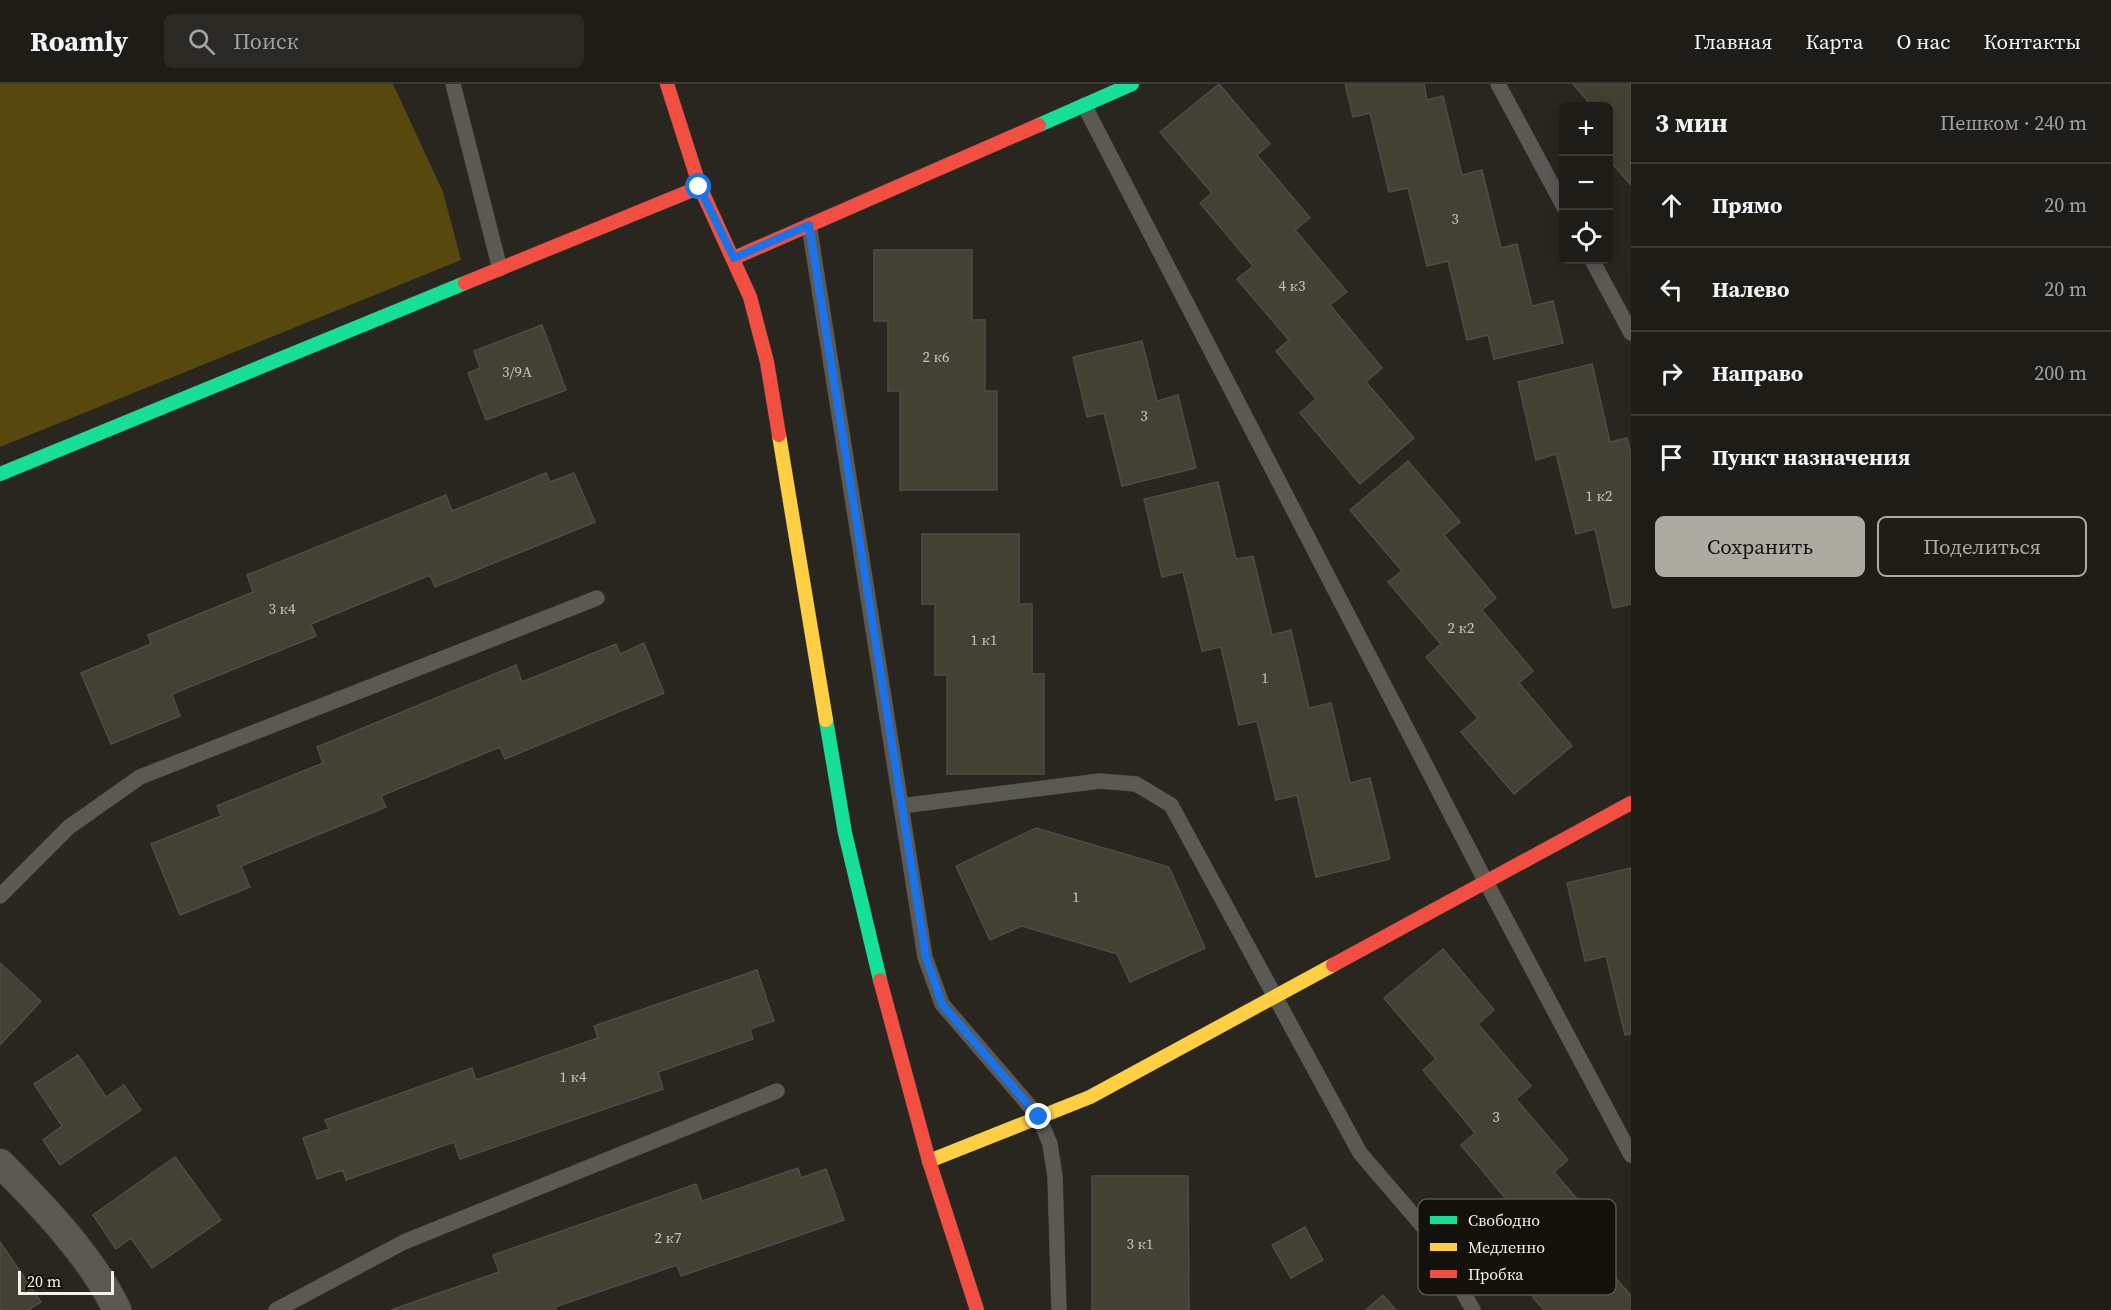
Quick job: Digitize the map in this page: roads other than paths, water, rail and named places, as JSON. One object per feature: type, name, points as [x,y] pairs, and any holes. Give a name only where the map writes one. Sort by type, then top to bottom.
[{"type":"street","points":[[667,84],[699,187],[734,258],[750,297],[767,362],[845,833],[894,1039],[929,1161],[977,1310]]},
{"type":"street","points":[[734,258],[1132,84]]},
{"type":"street","points":[[0,474],[699,187]]},
{"type":"street","points":[[929,1161],[1090,1096],[1631,803]]},
{"type":"street","points":[[0,1163],[42,1204],[108,1292],[117,1310]]},
{"type":"lane","points":[[453,84],[500,268]]},
{"type":"lane","points":[[1498,84],[1559,199]]},
{"type":"lane","points":[[1084,105],[1486,882],[1631,1155]]},
{"type":"lane","points":[[809,225],[926,957],[942,1004],[1039,1117],[1050,1144],[1055,1176],[1059,1310]]},
{"type":"lane","points":[[1594,264],[1631,333]]},
{"type":"lane","points":[[0,896],[69,827],[140,777],[597,598]]},
{"type":"lane","points":[[901,806],[1100,781],[1136,784],[1171,805],[1360,1153],[1418,1221]]},
{"type":"lane","points":[[276,1310],[404,1242],[777,1091]]},
{"type":"lane","points":[[1465,1295],[1473,1310]]}]
